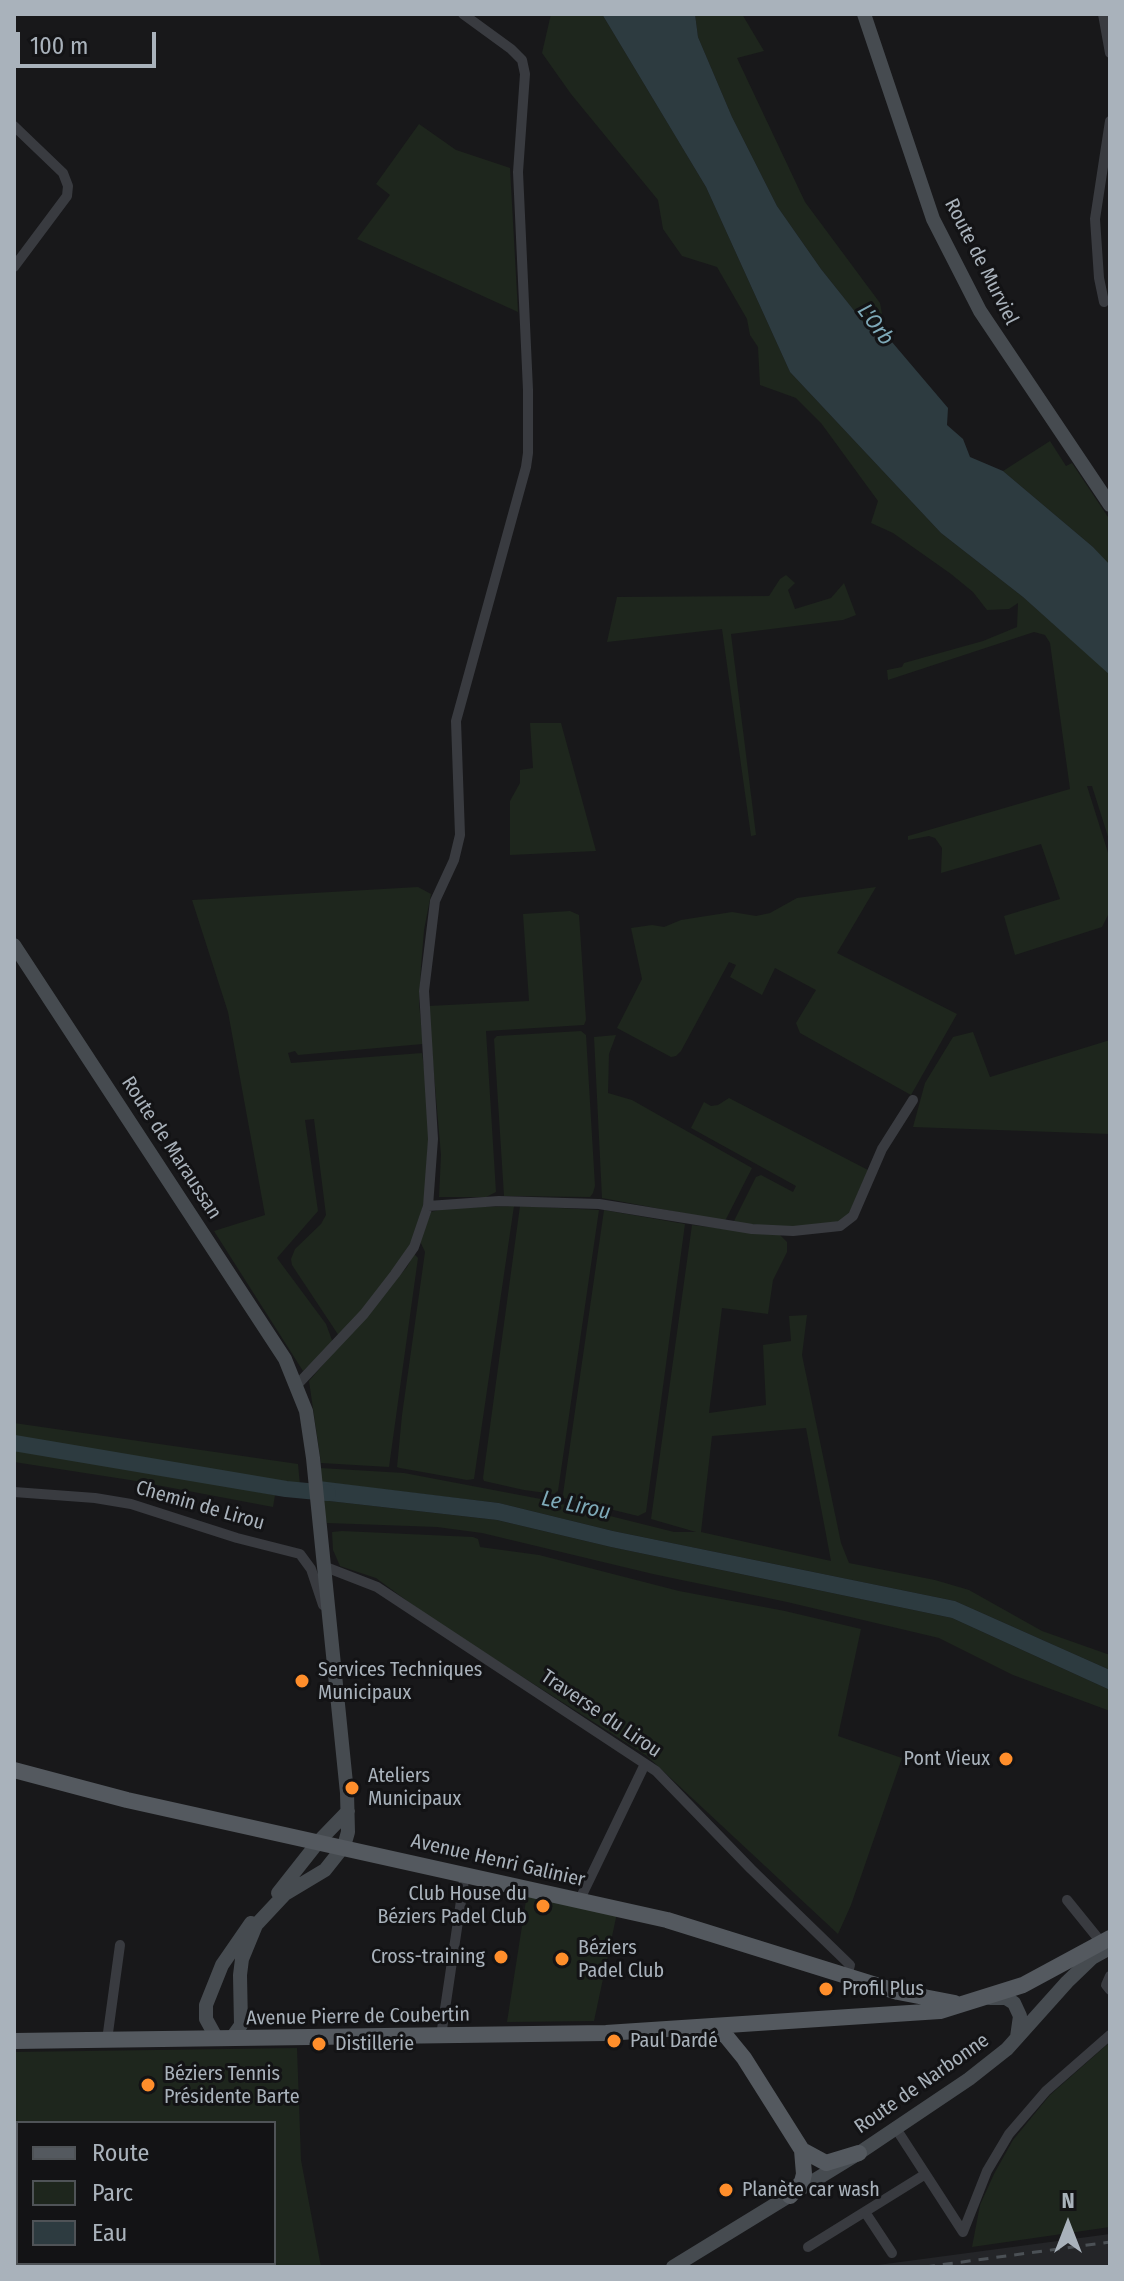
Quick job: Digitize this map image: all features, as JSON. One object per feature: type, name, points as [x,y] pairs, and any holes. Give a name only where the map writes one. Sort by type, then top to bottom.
[{"type":"main road","name":"Route de Murviel","points":[[864,14],[933,219],[980,311],[1110,505]]},
{"type":"main road","name":"Route de Maraussan","points":[[14,945],[294,1379],[306,1411],[348,1811],[344,1846]]},
{"type":"main road","name":"Route de Maraussan","points":[[14,955],[175,1194]]},
{"type":"main road","name":"Avenue Henri Galinier","points":[[14,1770],[82,1790],[667,1920],[848,1970],[898,1992],[969,2004]]},
{"type":"main road","points":[[344,1846],[325,1870],[285,1894],[256,1925],[242,1959],[241,2025],[224,2039],[206,2019],[206,2005],[222,1965],[237,1940],[297,1872],[319,1841],[348,1811]]},
{"type":"main road","name":"Avenue Pierre de Coubertin","points":[[14,2041],[606,2033],[940,2011],[990,1998],[1034,1980],[1107,1943]]},
{"type":"main road","name":"Route de Narbonne","points":[[673,2267],[859,2153],[986,2066],[1017,2038],[1107,1943]]},
{"type":"main road","points":[[990,1998],[1006,1998],[1014,2003],[1020,2016],[1017,2038]]},
{"type":"main road","points":[[744,2058],[750,2032],[764,2023]]},
{"type":"main road","points":[[703,2026],[720,2031],[744,2058],[802,2150]]},
{"type":"main road","name":"Route de Narbonne","points":[[802,2150],[826,2163],[859,2153]]},
{"type":"main road","name":"Route de Narbonne","points":[[790,2196],[802,2182],[802,2150]]},
{"type":"street","points":[[294,1379],[364,1314],[395,1274],[414,1247],[428,1206],[433,1139],[424,991],[435,901],[454,860],[460,835],[456,721],[528,453],[518,172],[525,74],[522,60],[511,49],[463,14]]},
{"type":"street","points":[[1103,14],[1110,53]]},
{"type":"street","points":[[1104,302],[1095,219],[1110,121]]},
{"type":"street","points":[[14,126],[63,173],[68,186],[67,196],[14,267]]},
{"type":"street","points":[[428,1206],[499,1201],[599,1204],[752,1229],[793,1231],[840,1226],[853,1216],[882,1149],[913,1100]]},
{"type":"street","name":"Chemin de Lirou","points":[[14,1492],[131,1504],[237,1538],[300,1554],[311,1569],[329,1622]]},
{"type":"street","name":"Traverse du Lirou","points":[[323,1566],[377,1587],[645,1764],[848,1970]]},
{"type":"street","points":[[580,1899],[645,1764]]},
{"type":"street","points":[[441,2036],[465,1874]]},
{"type":"street","points":[[1067,1900],[1107,1943]]},
{"type":"street","points":[[107,2040],[120,1945]]},
{"type":"street","points":[[1110,1976],[1106,1985],[1110,1990]]},
{"type":"street","points":[[895,2127],[963,2232],[987,2171],[1009,2134],[1046,2091],[1110,2035]]},
{"type":"street","points":[[808,2247],[924,2175]]},
{"type":"street","points":[[865,2212],[892,2253]]},
{"type":"shaded area","points":[[1110,2234],[1110,2265],[863,2267]]},
{"type":"green space","points":[[551,14],[602,14],[706,187],[790,372],[941,533],[1023,597],[1109,673],[1110,843],[1092,786],[1087,786],[1110,859],[1110,911],[1102,927],[1015,955],[1004,916],[1060,899],[1041,844],[941,873],[942,848],[935,838],[929,836],[908,840],[908,836],[1070,789],[1050,643],[1045,635],[1034,632],[888,680],[887,670],[902,667],[904,663],[983,641],[1017,627],[1018,603],[1009,609],[987,610],[973,592],[951,574],[893,533],[871,523],[878,501],[821,423],[796,398],[760,385],[758,347],[750,335],[747,319],[717,267],[682,256],[663,229],[658,200],[571,94],[542,53]]},
{"type":"green space","points":[[695,14],[742,14],[764,51],[737,58],[805,202],[880,303],[886,335],[872,333],[821,269],[777,206],[732,117],[698,37]]},
{"type":"green space","points":[[419,124],[456,150],[510,168],[518,312],[357,239],[390,195],[376,184]]},
{"type":"green space","points":[[1050,441],[1066,466],[1072,463],[1110,520],[1110,567],[1093,547],[1003,471]]},
{"type":"green space","points":[[786,575],[795,583],[788,590],[795,609],[831,598],[844,583],[856,615],[843,620],[731,634],[756,835],[751,836],[722,629],[607,642],[617,597],[769,596]]},
{"type":"green space","points":[[530,723],[561,723],[596,851],[510,855],[510,801],[520,783],[520,770],[533,768]]},
{"type":"green space","points":[[418,887],[431,894],[424,930],[419,1003],[423,1044],[298,1055],[295,1051],[288,1053],[291,1063],[422,1053],[430,1110],[425,1197],[418,1226],[409,1247],[366,1308],[339,1336],[291,1259],[295,1249],[326,1215],[314,1119],[305,1120],[318,1211],[277,1258],[326,1324],[333,1343],[303,1371],[214,1231],[265,1215],[228,1012],[192,900]]},
{"type":"green space","points":[[876,887],[837,953],[957,1014],[911,1095],[800,1033],[796,1023],[816,990],[775,968],[762,995],[730,977],[736,965],[729,962],[676,1056],[671,1057],[617,1028],[642,979],[631,928],[664,927],[681,920],[732,912],[756,916],[770,913],[797,898]]},
{"type":"green space","points":[[570,911],[579,915],[584,1025],[486,1031],[496,1192],[486,1197],[439,1197],[441,1155],[428,1006],[529,1001],[523,914]]},
{"type":"green space","points":[[581,1031],[586,1035],[593,1193],[590,1197],[504,1196],[494,1039],[497,1036]]},
{"type":"green space","points":[[973,1032],[990,1077],[1110,1040],[1110,1134],[913,1127],[925,1083],[953,1037]]},
{"type":"green space","points":[[616,1035],[609,1054],[608,1093],[632,1100],[752,1168],[725,1221],[602,1198],[594,1037]]},
{"type":"green space","points":[[729,1098],[868,1170],[845,1223],[822,1230],[733,1223],[756,1177],[761,1175],[793,1192],[796,1186],[691,1128],[704,1102],[711,1106],[718,1105]]},
{"type":"green space","points":[[514,1206],[474,1479],[397,1467],[425,1252],[420,1241],[431,1212],[446,1208]]},
{"type":"green space","points":[[520,1206],[599,1210],[558,1491],[554,1494],[484,1481],[483,1478]]},
{"type":"green space","points":[[604,1210],[685,1224],[646,1512],[638,1516],[564,1498],[563,1494]]},
{"type":"green space","points":[[692,1225],[780,1235],[787,1242],[787,1252],[773,1280],[768,1314],[722,1308],[709,1413],[766,1405],[763,1345],[791,1341],[789,1316],[807,1315],[802,1355],[841,1543],[849,1563],[969,1590],[1042,1631],[1110,1655],[1110,1670],[955,1601],[613,1531],[499,1503],[321,1482],[320,1468],[404,1473],[546,1500],[674,1532],[696,1532],[651,1519]],"holes":[[[806,1428],[831,1561],[701,1532],[712,1436]]]},
{"type":"green space","points":[[414,1254],[418,1258],[389,1467],[321,1463],[309,1381],[407,1267]]},
{"type":"green space","points":[[14,1423],[298,1464],[300,1485],[148,1463],[147,1471],[275,1495],[273,1507],[14,1462]]},
{"type":"green space","points":[[320,1500],[497,1520],[952,1618],[1110,1690],[1110,1711],[1013,1675],[939,1638],[482,1533],[437,1527],[327,1523]]},
{"type":"green space","points":[[332,1532],[473,1537],[478,1539],[480,1547],[539,1555],[679,1591],[861,1629],[838,1736],[902,1758],[838,1934],[647,1756],[433,1620],[376,1578],[340,1566],[333,1550]]},
{"type":"green space","name":"Béziers Padel Club","points":[[527,1894],[617,1913],[594,2021],[507,2022]]},
{"type":"green space","points":[[1110,2042],[1110,2227],[972,2247],[980,2205],[1013,2140],[1050,2095]]},
{"type":"green space","name":"Béziers Tennis Présidente Barte","points":[[297,2048],[301,2160],[321,2267],[14,2267],[14,2052]]},
{"type":"water","points":[[602,14],[695,14],[698,37],[732,117],[777,206],[821,269],[872,333],[886,335],[948,408],[947,425],[963,439],[970,457],[1003,471],[1110,565],[1110,675],[1023,597],[941,533],[790,372],[706,187]]},
{"type":"water","points":[[319,1481],[499,1503],[613,1531],[955,1601],[1110,1670],[1110,1690],[952,1618],[497,1520],[320,1500]]},
{"type":"waterway","name":"Le Lirou","points":[[14,1443],[286,1489],[328,1493]]},
{"type":"railway","points":[[925,2267],[1110,2242]]},
{"type":"place","name":"Services Techniques Municipaux","points":[[302,1681]]},
{"type":"place","name":"Pont Vieux","points":[[1006,1759]]},
{"type":"place","name":"Ateliers Municipaux","points":[[352,1788]]},
{"type":"place","name":"Club House du Béziers Padel Club","points":[[543,1906]]},
{"type":"place","name":"Cross-training","points":[[501,1957]]},
{"type":"place","name":"Béziers Padel Club","points":[[562,1959]]},
{"type":"place","name":"Profil Plus","points":[[826,1989]]},
{"type":"place","name":"Paul Dardé","points":[[614,2041]]},
{"type":"place","name":"Distillerie","points":[[319,2044]]},
{"type":"place","name":"Béziers Tennis Présidente Barte","points":[[148,2085]]},
{"type":"place","name":"Planète car wash","points":[[726,2190]]},
{"type":"water label","name":"L'Orb","points":[[875,325]]}]
